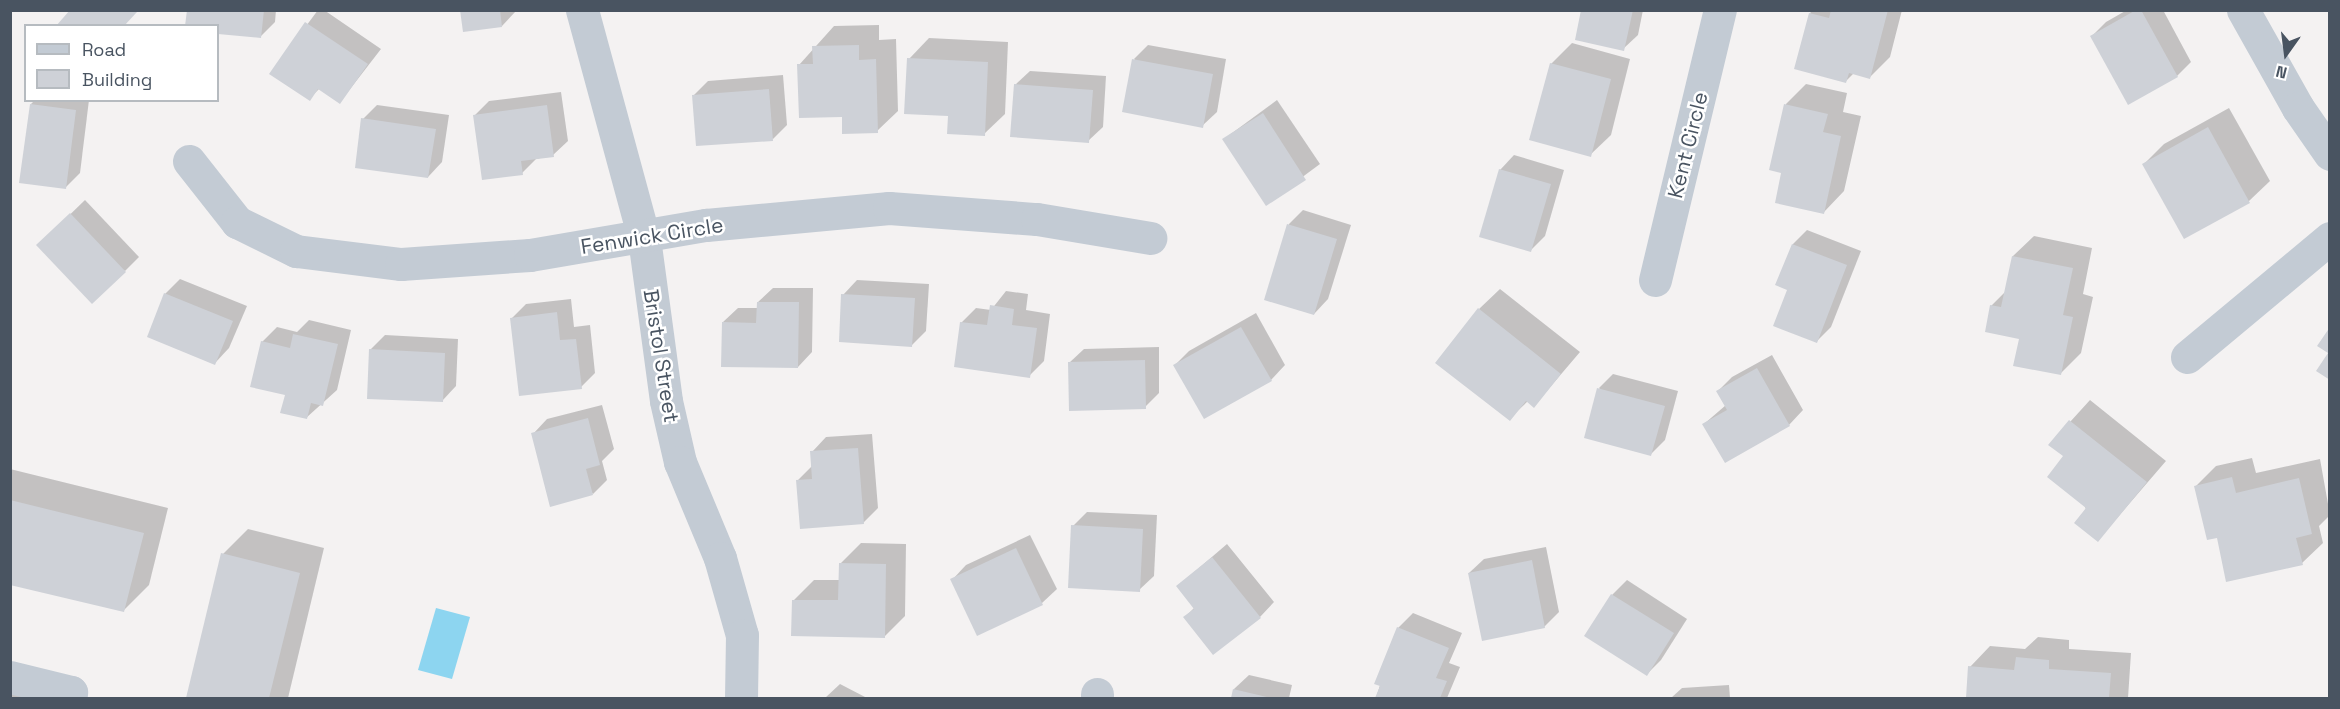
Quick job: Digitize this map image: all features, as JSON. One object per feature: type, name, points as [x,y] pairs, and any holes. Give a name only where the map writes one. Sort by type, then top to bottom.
[{"type":"street","name":"Bristol Street","points":[[582,10],[644,238],[666,402],[680,462],[720,558],[742,635],[741,699]]},
{"type":"street","name":"Kent Circle","points":[[1655,280],[1720,10]]},
{"type":"street","points":[[2243,10],[2298,108],[2330,154]]},
{"type":"street","name":"Fenwick Circle","points":[[189,161],[237,222],[296,251],[401,264],[530,255],[644,238],[706,225],[890,208],[1037,219],[1150,238]]},
{"type":"street","points":[[2187,357],[2330,238]]},
{"type":"street","points":[[10,677],[71,692],[69,699]]},
{"type":"water","points":[[436,608],[470,617],[452,679],[418,670]]},
{"type":"building","points":[[70,10],[136,10],[137,12],[126,24],[58,24]]},
{"type":"building","points":[[187,10],[264,10],[261,38],[219,34],[219,24],[185,24]]},
{"type":"building","points":[[460,10],[500,10],[502,27],[463,32]]},
{"type":"building","points":[[1581,10],[1633,10],[1624,51],[1575,40]]},
{"type":"building","points":[[1831,10],[1888,10],[1870,79],[1849,73],[1846,83],[1794,69],[1809,13],[1829,18]]},
{"type":"building","points":[[2136,10],[2141,10],[2178,77],[2128,105],[2090,36]]},
{"type":"building","points":[[305,22],[368,64],[340,104],[318,89],[310,101],[269,74]]},
{"type":"building","points":[[859,45],[859,60],[876,59],[878,133],[842,134],[842,117],[799,118],[797,64],[813,64],[812,46]]},
{"type":"building","points":[[907,58],[988,62],[985,136],[947,134],[948,116],[904,114]]},
{"type":"building","points":[[1132,59],[1213,74],[1203,128],[1122,112]]},
{"type":"building","points":[[1550,63],[1611,79],[1591,157],[1529,140]]},
{"type":"building","points":[[1014,84],[1093,90],[1089,143],[1010,137]]},
{"type":"building","points":[[769,89],[773,141],[696,146],[692,95]]},
{"type":"building","points":[[30,104],[76,110],[66,189],[19,183]]},
{"type":"building","points":[[1784,104],[1828,114],[1823,132],[1841,136],[1824,214],[1775,203],[1781,173],[1769,170]]},
{"type":"building","points":[[547,105],[554,157],[521,161],[523,175],[482,180],[473,115]]},
{"type":"building","points":[[1263,113],[1306,180],[1266,206],[1222,139]]},
{"type":"building","points":[[361,118],[436,129],[428,178],[355,168]]},
{"type":"building","points":[[2208,127],[2250,203],[2184,239],[2142,164]]},
{"type":"building","points":[[1499,169],[1551,184],[1531,252],[1479,237]]},
{"type":"building","points":[[70,213],[126,272],[92,304],[36,245]]},
{"type":"building","points":[[1287,224],[1337,239],[1314,315],[1264,300]]},
{"type":"building","points":[[1792,244],[1847,265],[1817,343],[1773,326],[1787,290],[1775,285]]},
{"type":"building","points":[[2012,256],[2073,268],[2063,315],[2073,317],[2061,375],[2013,366],[2019,339],[1985,332],[1990,305],[2001,307]]},
{"type":"building","points":[[164,293],[233,321],[215,365],[147,337]]},
{"type":"building","points":[[841,294],[915,298],[912,347],[839,342]]},
{"type":"building","points":[[757,302],[799,302],[798,368],[721,367],[722,322],[756,323]]},
{"type":"building","points":[[990,305],[1014,309],[1012,325],[1037,328],[1030,378],[954,367],[960,322],[987,325]]},
{"type":"building","points":[[1478,308],[1561,374],[1534,408],[1526,401],[1510,421],[1435,363]]},
{"type":"building","points":[[557,312],[560,340],[576,339],[582,389],[519,396],[510,318]]},
{"type":"building","points":[[1241,327],[1272,381],[1204,419],[1173,365]]},
{"type":"building","points":[[2330,327],[2330,380],[2316,371],[2328,353],[2317,346]]},
{"type":"building","points":[[293,334],[338,344],[323,406],[311,403],[307,419],[280,413],[285,395],[250,387],[261,341],[290,348]]},
{"type":"building","points":[[369,349],[445,353],[443,402],[367,399]]},
{"type":"building","points":[[1145,360],[1146,409],[1069,411],[1068,362]]},
{"type":"building","points":[[1757,368],[1790,426],[1725,463],[1702,424],[1727,410],[1716,391]]},
{"type":"building","points":[[1597,388],[1665,406],[1651,456],[1584,438]]},
{"type":"building","points":[[588,418],[600,465],[586,469],[593,495],[550,507],[531,433]]},
{"type":"building","points":[[2069,420],[2147,482],[2098,542],[2074,523],[2086,508],[2047,477],[2063,456],[2048,445]]},
{"type":"building","points":[[858,448],[864,524],[800,529],[796,480],[812,479],[810,451]]},
{"type":"building","points":[[2232,477],[2236,493],[2299,478],[2312,534],[2296,538],[2303,565],[2226,582],[2217,538],[2207,540],[2194,486]]},
{"type":"building","points":[[10,500],[144,533],[124,612],[10,585]]},
{"type":"building","points":[[1071,525],[1143,529],[1140,592],[1068,588]]},
{"type":"building","points":[[1016,548],[1043,605],[977,636],[950,579]]},
{"type":"building","points":[[221,553],[300,573],[269,698],[186,698]]},
{"type":"building","points":[[1212,557],[1261,618],[1213,655],[1183,617],[1194,609],[1176,586]]},
{"type":"building","points":[[1532,560],[1545,628],[1482,641],[1468,573]]},
{"type":"building","points":[[839,563],[886,564],[885,638],[791,636],[792,600],[838,600]]},
{"type":"building","points":[[1611,594],[1674,633],[1647,676],[1584,636]]},
{"type":"building","points":[[1397,627],[1449,648],[1436,678],[1447,681],[1440,698],[1375,698],[1380,686],[1374,684]]},
{"type":"building","points":[[2016,657],[2049,660],[2049,669],[2111,673],[2109,698],[1966,698],[1968,666],[2014,670]]},
{"type":"building","points":[[1233,689],[1271,698],[1231,698]]}]
